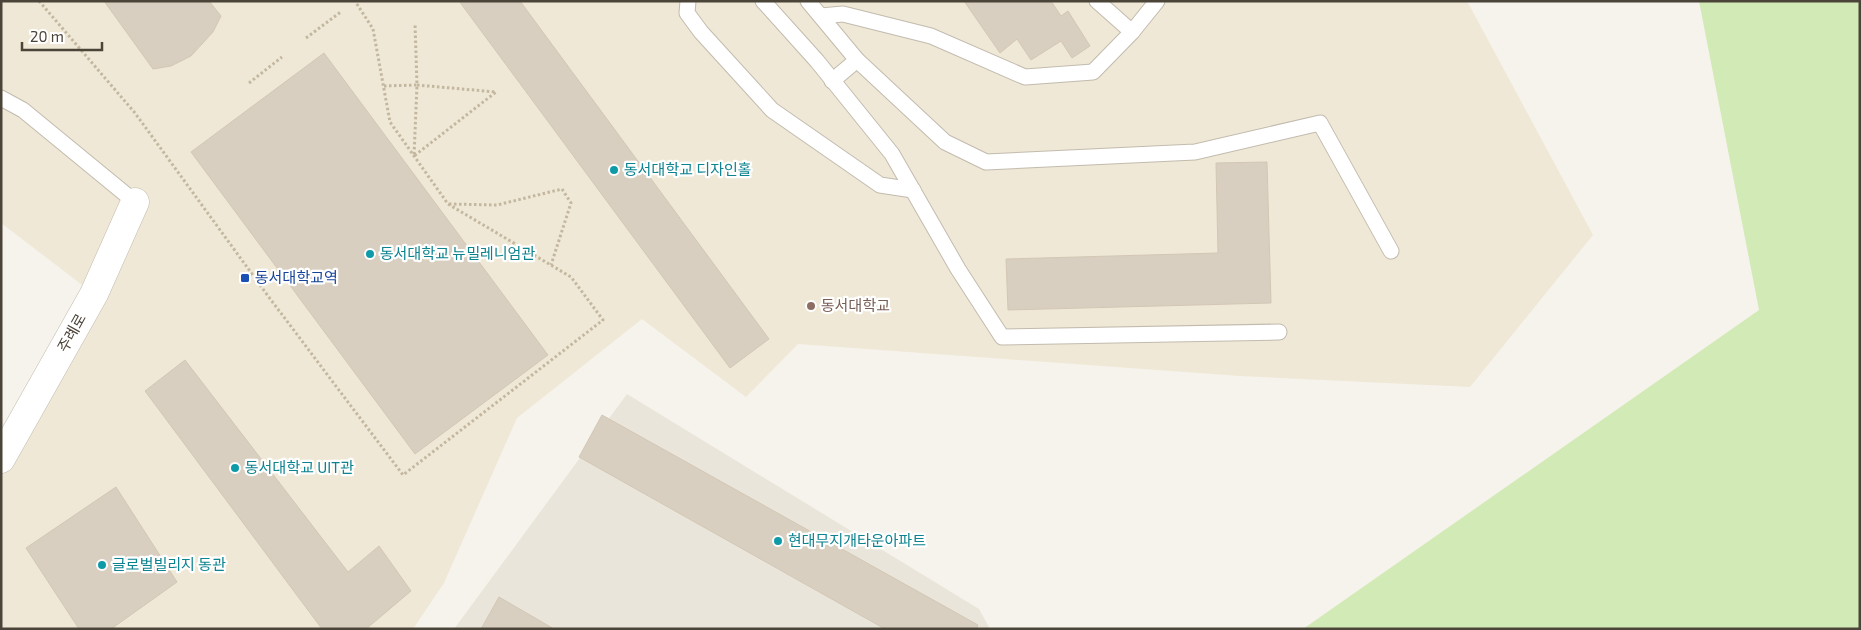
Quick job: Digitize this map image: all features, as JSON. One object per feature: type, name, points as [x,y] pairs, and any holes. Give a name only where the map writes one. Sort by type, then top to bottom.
[{"type":"street","name":"주례로","points":[[1,459],[94,294],[135,202]]},
{"type":"lane","points":[[688,1],[687,13],[701,32],[772,110],[880,185],[913,190]]},
{"type":"lane","points":[[763,1],[832,80],[892,154],[958,269],[1002,337],[1279,332]]},
{"type":"lane","points":[[808,1],[857,60],[945,142],[986,162],[1195,152],[1320,124],[1391,251]]},
{"type":"lane","points":[[1097,1],[1132,32]]},
{"type":"lane","points":[[821,16],[843,14],[931,36],[1025,77],[1093,72],[1132,32],[1157,1]]},
{"type":"lane","points":[[832,80],[857,60]]},
{"type":"lane","points":[[1,98],[23,110],[135,202]]},
{"type":"path","points":[[40,1],[135,113],[268,296],[403,475],[602,320],[571,277],[448,204],[390,122],[373,29],[355,1]]},
{"type":"path","points":[[306,38],[342,11]]},
{"type":"path","points":[[414,156],[417,85],[415,24]]},
{"type":"path","points":[[249,83],[282,57]]},
{"type":"path","points":[[384,86],[417,85],[496,92],[414,156]]},
{"type":"path","points":[[448,204],[497,205],[562,189],[571,203],[551,265]]},
{"type":"shaded area","name":"동서대학교","points":[[1,1],[1467,1],[1593,235],[1470,387],[1240,376],[798,344],[746,397],[642,319],[517,418],[444,583],[413,629],[1,629],[1,435],[94,294],[1,223]]},
{"type":"shaded area","name":"현대무지개타운아파트","points":[[627,394],[979,609],[990,629],[454,629]]},
{"type":"green space","points":[[1699,1],[1860,1],[1860,629],[1303,629],[1759,310]]},
{"type":"building","points":[[104,1],[209,1],[221,16],[213,32],[191,56],[171,66],[153,69]]},
{"type":"building","name":"동서대학교 디자인홀","points":[[459,1],[520,1],[769,339],[730,368]]},
{"type":"building","points":[[964,1],[1051,1],[1061,16],[1068,11],[1090,46],[1072,58],[1061,41],[1031,60],[1017,39],[1000,53]]},
{"type":"building","name":"동서대학교 뉴밀레니엄관","points":[[324,53],[548,355],[415,454],[191,152]]},
{"type":"building","points":[[1267,162],[1271,303],[1008,310],[1006,259],[1218,253],[1216,163]]},
{"type":"building","name":"동서대학교 UIT관","points":[[185,360],[348,572],[379,546],[411,591],[366,629],[322,629],[145,391]]},
{"type":"building","name":"현대무지개타운아파트","points":[[602,415],[978,625],[976,629],[885,629],[579,457]]},
{"type":"building","name":"글로벌빌리지 동관","points":[[116,487],[177,582],[111,629],[79,629],[26,548]]},
{"type":"building","points":[[499,597],[554,629],[481,629]]},
{"type":"place","name":"동서대학교 디자인홀","points":[[614,170]]},
{"type":"place","name":"동서대학교 뉴밀레니엄관","points":[[370,254]]},
{"type":"place","name":"동서대학교역","points":[[245,278]]},
{"type":"place","name":"동서대학교","points":[[811,306]]},
{"type":"place","name":"동서대학교 UIT관","points":[[235,468]]},
{"type":"place","name":"현대무지개타운아파트","points":[[778,541]]},
{"type":"place","name":"글로벌빌리지 동관","points":[[102,565]]}]
